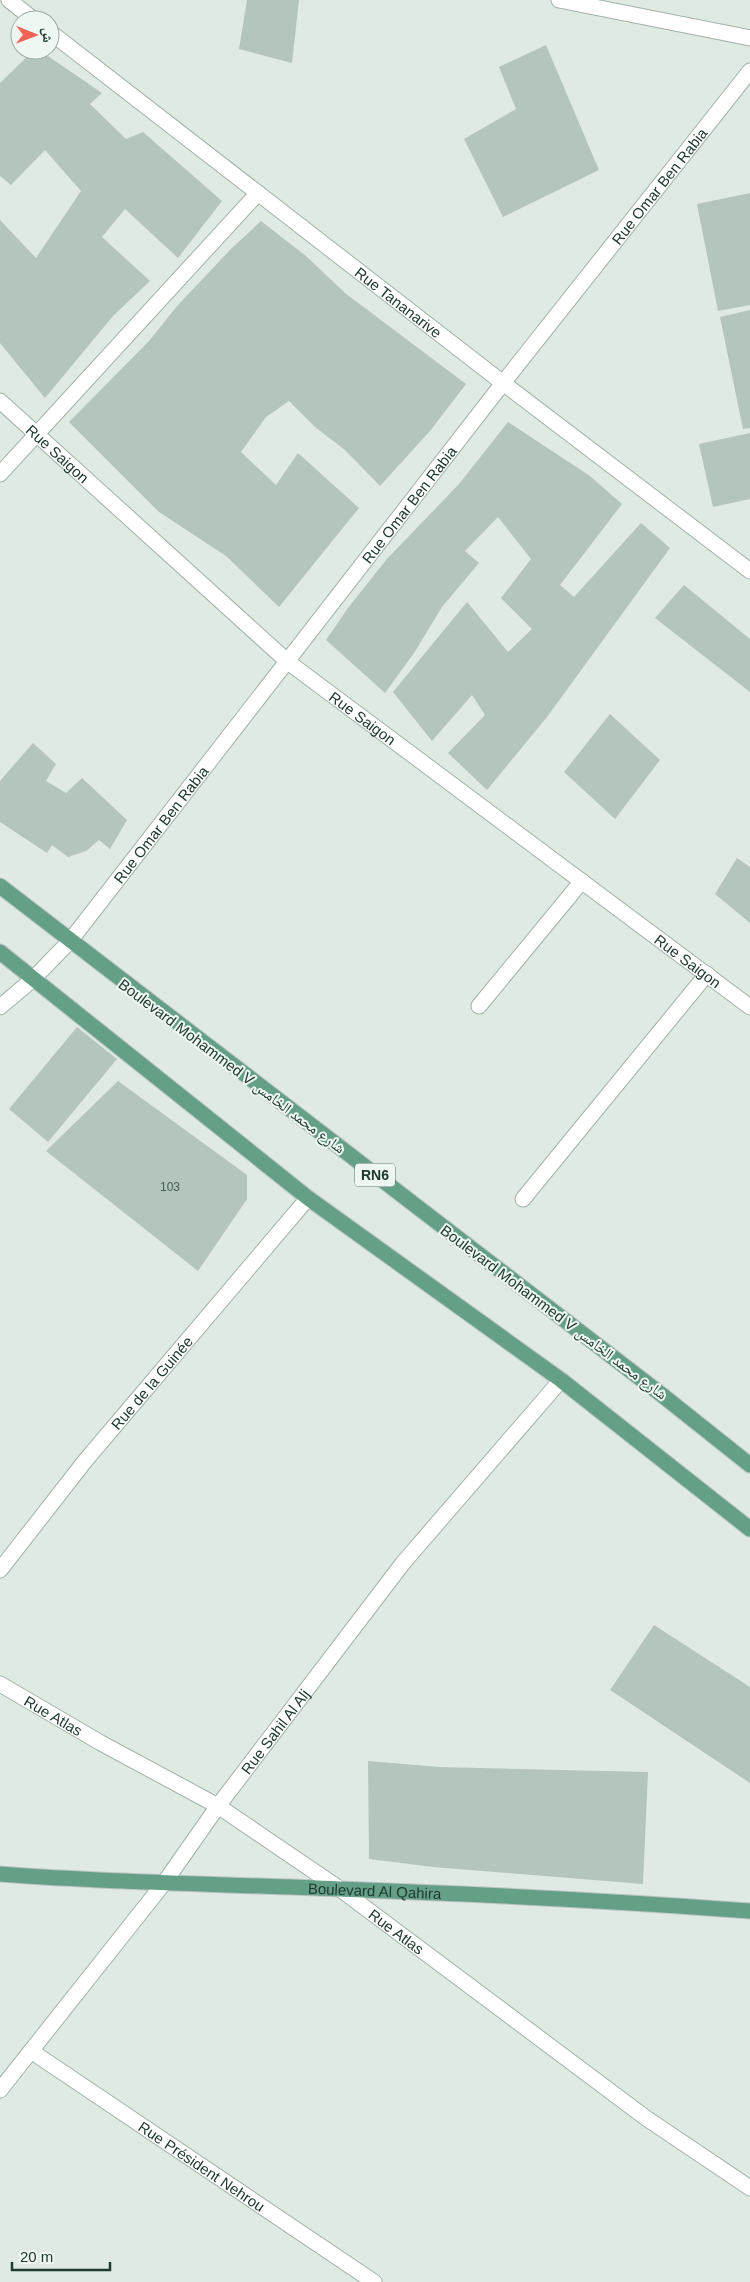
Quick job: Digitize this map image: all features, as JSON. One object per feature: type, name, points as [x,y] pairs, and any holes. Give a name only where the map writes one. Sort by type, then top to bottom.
[{"type":"main road","name":"Boulevard Mohammed V شارع محمد الخامس","points":[[0,886],[662,1395],[750,1465]]},
{"type":"main road","points":[[0,952],[308,1198],[561,1380],[750,1529]]},
{"type":"main road","name":"Boulevard Al Qahira","points":[[0,1874],[647,1904],[750,1911]]},
{"type":"street","points":[[9,0],[22,10]]},
{"type":"street","points":[[559,0],[750,38]]},
{"type":"street","name":"Rue Tananarive","points":[[60,40],[503,383],[750,571]]},
{"type":"street","name":"Rue Omar Ben Rabia","points":[[0,1007],[33,979],[70,941],[503,383],[750,70]]},
{"type":"street","points":[[0,474],[258,194]]},
{"type":"street","name":"Rue Saigon","points":[[0,401],[288,662],[750,1008]]},
{"type":"street","points":[[479,1006],[582,881]]},
{"type":"street","points":[[523,1200],[706,974]]},
{"type":"street","name":"Rue de la Guinée","points":[[0,1570],[85,1461],[308,1198]]},
{"type":"street","name":"Rue Sahil Al Alj","points":[[0,2090],[164,1883],[218,1806],[403,1563],[561,1380]]},
{"type":"street","name":"Rue Atlas","points":[[0,1684],[101,1743],[218,1806],[340,1889],[646,2118],[750,2188]]},
{"type":"street","name":"Rue Président Nehrou","points":[[31,2051],[374,2282]]},
{"type":"building","points":[[247,0],[299,0],[292,63],[239,49]]},
{"type":"building","points":[[546,45],[599,170],[503,217],[464,139],[516,109],[499,67]]},
{"type":"building","points":[[24,60],[54,60],[102,93],[90,104],[126,139],[143,132],[222,201],[178,258],[125,209],[102,237],[150,281],[113,316],[45,398],[0,343],[0,220],[36,258],[81,191],[45,150],[11,185],[0,176],[0,83]]},
{"type":"building","points":[[750,193],[750,305],[718,311],[697,204]]},
{"type":"building","points":[[261,221],[306,256],[345,293],[466,384],[430,431],[380,486],[345,450],[315,427],[289,401],[266,417],[241,452],[276,485],[298,453],[359,508],[279,607],[226,556],[159,512],[69,422],[149,341],[178,305],[231,249]]},
{"type":"building","points":[[750,310],[750,428],[743,429],[720,317]]},
{"type":"building","points":[[508,422],[590,476],[622,504],[560,585],[574,597],[641,523],[670,548],[547,717],[487,790],[448,753],[485,715],[472,695],[432,741],[393,692],[467,602],[508,652],[532,629],[501,598],[531,559],[498,517],[465,551],[479,563],[442,607],[414,653],[385,693],[326,640],[348,608],[386,560],[459,484]]},
{"type":"building","points":[[750,433],[750,499],[713,507],[699,444]]},
{"type":"building","points":[[684,585],[750,639],[750,692],[655,618]]},
{"type":"building","points":[[610,714],[660,760],[615,819],[564,772]]},
{"type":"building","points":[[33,743],[56,764],[46,781],[66,793],[82,778],[127,820],[110,849],[99,840],[86,851],[68,857],[52,845],[47,853],[0,822],[0,781]]},
{"type":"building","points":[[737,858],[750,867],[750,923],[715,894]]},
{"type":"building","points":[[77,1027],[117,1059],[48,1142],[9,1109]]},
{"type":"building","points":[[118,1081],[247,1175],[247,1199],[198,1271],[46,1151]]},
{"type":"building","points":[[654,1625],[750,1687],[750,1783],[610,1690]]},
{"type":"building","points":[[368,1761],[439,1767],[648,1772],[643,1884],[433,1867],[369,1859]]}]
